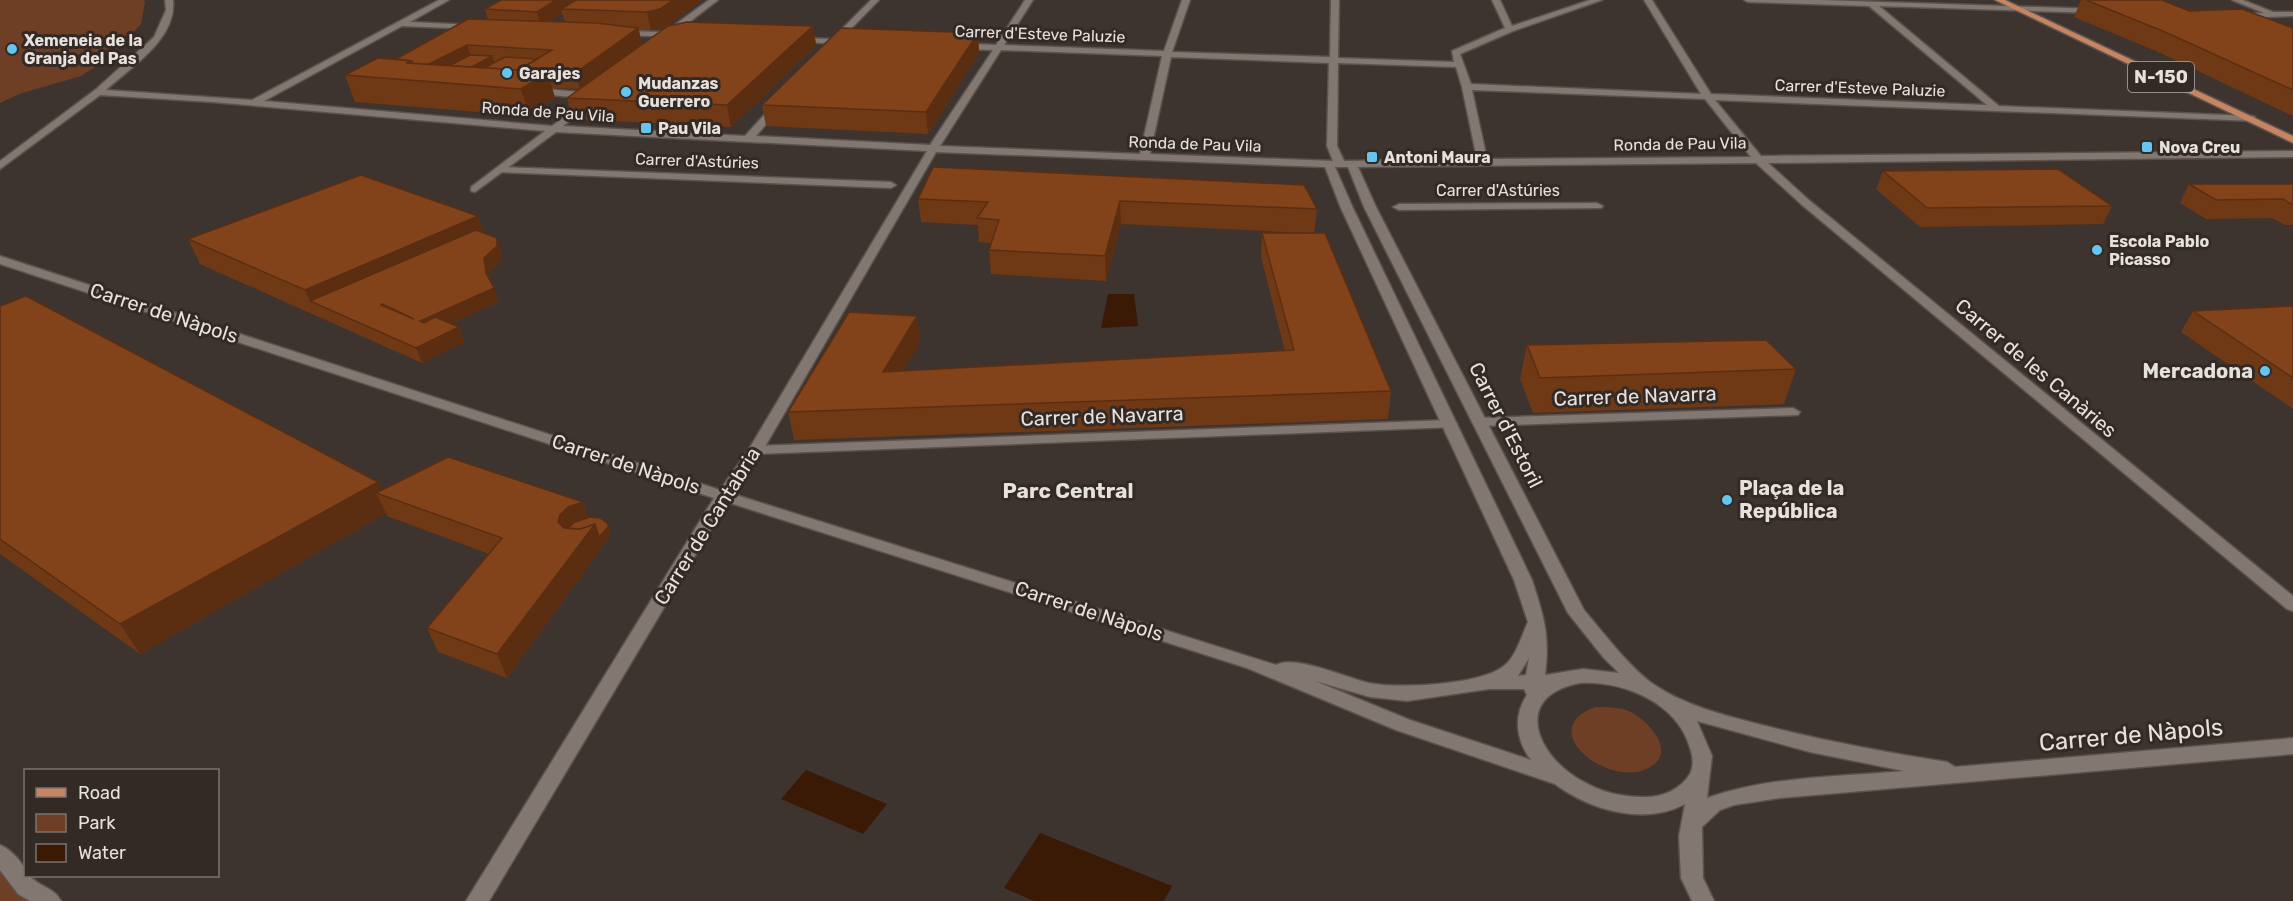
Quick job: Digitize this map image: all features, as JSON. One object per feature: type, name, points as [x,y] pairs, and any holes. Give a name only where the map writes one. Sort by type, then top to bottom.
[{"type":"main road","name":"N-150","points":[[1999,0],[2293,140]]},
{"type":"street","points":[[0,166],[98,92],[158,38],[170,10],[169,0]]},
{"type":"street","points":[[253,103],[446,0]]},
{"type":"street","points":[[658,43],[714,0]]},
{"type":"street","points":[[826,51],[875,0]]},
{"type":"street","name":"Carrer de Cantabria","points":[[477,901],[723,496],[756,450],[933,149],[1029,0]]},
{"type":"street","points":[[1144,157],[1167,55],[1186,0]]},
{"type":"street","points":[[1335,0],[1332,146],[1340,164],[1346,206],[1523,580],[1537,621],[1539,650],[1532,704]]},
{"type":"street","points":[[1496,0],[1510,29]]},
{"type":"street","points":[[1482,161],[1467,87],[1455,53],[1510,29],[1598,0]]},
{"type":"street","name":"Carrer de les Canàries","points":[[1648,0],[1708,97],[1757,158],[1806,203],[2293,605]]},
{"type":"street","points":[[1748,0],[2109,12]]},
{"type":"street","points":[[2236,0],[2274,15]]},
{"type":"street","points":[[1871,4],[1997,109]]},
{"type":"street","points":[[2240,24],[2227,19],[2293,14]]},
{"type":"street","points":[[401,24],[480,27]]},
{"type":"street","points":[[607,32],[679,36]]},
{"type":"street","points":[[786,40],[858,43]]},
{"type":"street","name":"Carrer d'Esteve Paluzie","points":[[952,46],[1461,65]]},
{"type":"street","name":"Carrer d'Esteve Paluzie","points":[[1467,87],[2252,120]]},
{"type":"street","points":[[475,189],[556,129],[603,89]]},
{"type":"street","points":[[520,90],[594,96]]},
{"type":"street","name":"Ronda de Pau Vila","points":[[98,92],[556,129],[933,149],[1340,164],[2293,154]]},
{"type":"street","points":[[748,139],[788,95]]},
{"type":"street","name":"Carrer d'Estoril","points":[[1340,164],[1375,217],[1577,613],[1609,652],[1646,689]]},
{"type":"street","name":"Carrer d'Astúries","points":[[501,170],[891,185]]},
{"type":"street","name":"Carrer d'Astúries","points":[[1399,207],[1597,206]]},
{"type":"street","name":"Carrer de Nàpols","points":[[0,260],[723,496],[1254,663],[1403,724],[1556,776]]},
{"type":"street","name":"Carrer de Navarra","points":[[1479,422],[1793,412]]},
{"type":"street","name":"Carrer de Navarra","points":[[756,450],[1450,424]]},
{"type":"street","name":"Carrer de Nàpols","points":[[1482,684],[1511,671],[1526,647],[1537,621]]},
{"type":"street","name":"Carrer de Nàpols","points":[[1254,663],[1316,674],[1370,690],[1407,694],[1482,684],[1557,681]]},
{"type":"street","points":[[1701,773],[1689,791],[1673,801],[1645,807],[1612,803],[1593,797],[1556,776],[1537,754],[1529,740],[1526,717],[1534,699],[1557,681],[1582,676],[1617,679],[1646,689],[1672,706],[1690,724],[1701,747],[1701,773],[1690,836],[1692,878],[1703,901]]},
{"type":"street","name":"Carrer de Nàpols","points":[[1672,706],[1732,726],[1868,758],[1974,774]]},
{"type":"street","name":"Carrer de Nàpols","points":[[1692,823],[1713,804],[1734,797],[1780,790],[2293,746]]},
{"type":"street","points":[[0,854],[26,887],[50,901]]},
{"type":"green space","points":[[0,0],[144,0],[145,2],[141,24],[105,61],[81,76],[19,94],[0,103]]},
{"type":"green space","points":[[1595,707],[1627,710],[1647,724],[1654,732],[1661,749],[1660,757],[1654,764],[1644,770],[1628,773],[1611,770],[1582,752],[1574,741],[1572,728],[1578,717]]},
{"type":"green space","points":[[0,854],[50,901],[0,901]]},
{"type":"water","points":[[1108,294],[1134,294],[1138,326],[1101,328]]},
{"type":"water","points":[[806,770],[887,804],[863,834],[781,799]]},
{"type":"water","points":[[1040,833],[1172,886],[1164,901],[1034,901],[1004,888]]},
{"type":"building","points":[[501,0],[556,0],[537,12],[485,9]]},
{"type":"building","points":[[576,0],[673,0],[660,9],[647,12],[561,9]]},
{"type":"building","points":[[2086,0],[2162,0],[2189,11],[2242,9],[2293,28],[2293,90],[2165,32]]},
{"type":"building","points":[[468,19],[596,23],[638,28],[575,73],[518,70],[552,50],[467,45],[427,65],[396,59]]},
{"type":"building","points":[[687,22],[813,26],[727,105],[567,98],[668,26]]},
{"type":"building","points":[[841,28],[978,33],[926,112],[762,105]]},
{"type":"building","points":[[470,55],[492,56],[472,67],[449,66]]},
{"type":"building","points":[[505,57],[537,59],[518,70],[484,68]]},
{"type":"building","points":[[378,58],[412,61],[406,63],[548,72],[521,89],[345,75]]},
{"type":"building","points":[[933,167],[1304,185],[1317,209],[1120,201],[1105,256],[989,250],[999,220],[977,218],[988,202],[918,199]]},
{"type":"building","points":[[2058,169],[2112,206],[1927,208],[1883,171]]},
{"type":"building","points":[[361,175],[478,216],[305,290],[188,239]]},
{"type":"building","points":[[2189,184],[2293,184],[2293,205],[2283,199],[2216,200]]},
{"type":"building","points":[[476,230],[497,238],[497,246],[484,258],[486,273],[494,288],[420,321],[424,323],[435,317],[459,327],[416,348],[310,301]],"holes":[[[382,304],[414,319],[381,305]]]},
{"type":"building","points":[[1262,233],[1325,233],[1391,391],[788,412],[849,312],[917,316],[883,372],[1294,350]]},
{"type":"building","points":[[26,296],[378,482],[120,624],[0,539],[0,306]]},
{"type":"building","points":[[2293,306],[2293,378],[2193,311]]},
{"type":"building","points":[[1766,340],[1796,369],[1540,378],[1527,345]]},
{"type":"building","points":[[448,457],[583,502],[568,507],[560,515],[558,522],[564,528],[580,529],[595,524],[497,654],[427,628],[502,538],[376,493]]},
{"type":"building","points":[[590,517],[600,518],[608,524],[599,537],[595,524],[580,529],[568,528],[575,522]]},
{"type":"place","name":"Xemeneia de la Granja del Pas","points":[[12,49]]},
{"type":"place","name":"Garajes","points":[[507,73]]},
{"type":"place","name":"Mudanzas Guerrero","points":[[626,92]]},
{"type":"place","name":"Pau Vila","points":[[646,128]]},
{"type":"place","name":"Nova Creu","points":[[2147,147]]},
{"type":"place","name":"Antoni Maura","points":[[1372,157]]},
{"type":"place","name":"Escola Pablo Picasso","points":[[2097,250]]},
{"type":"place","name":"Mercadona","points":[[2265,371]]},
{"type":"place","name":"Plaça de la República","points":[[1727,500]]},
{"type":"district","name":"Parc Central","points":[[1068,490]]}]
